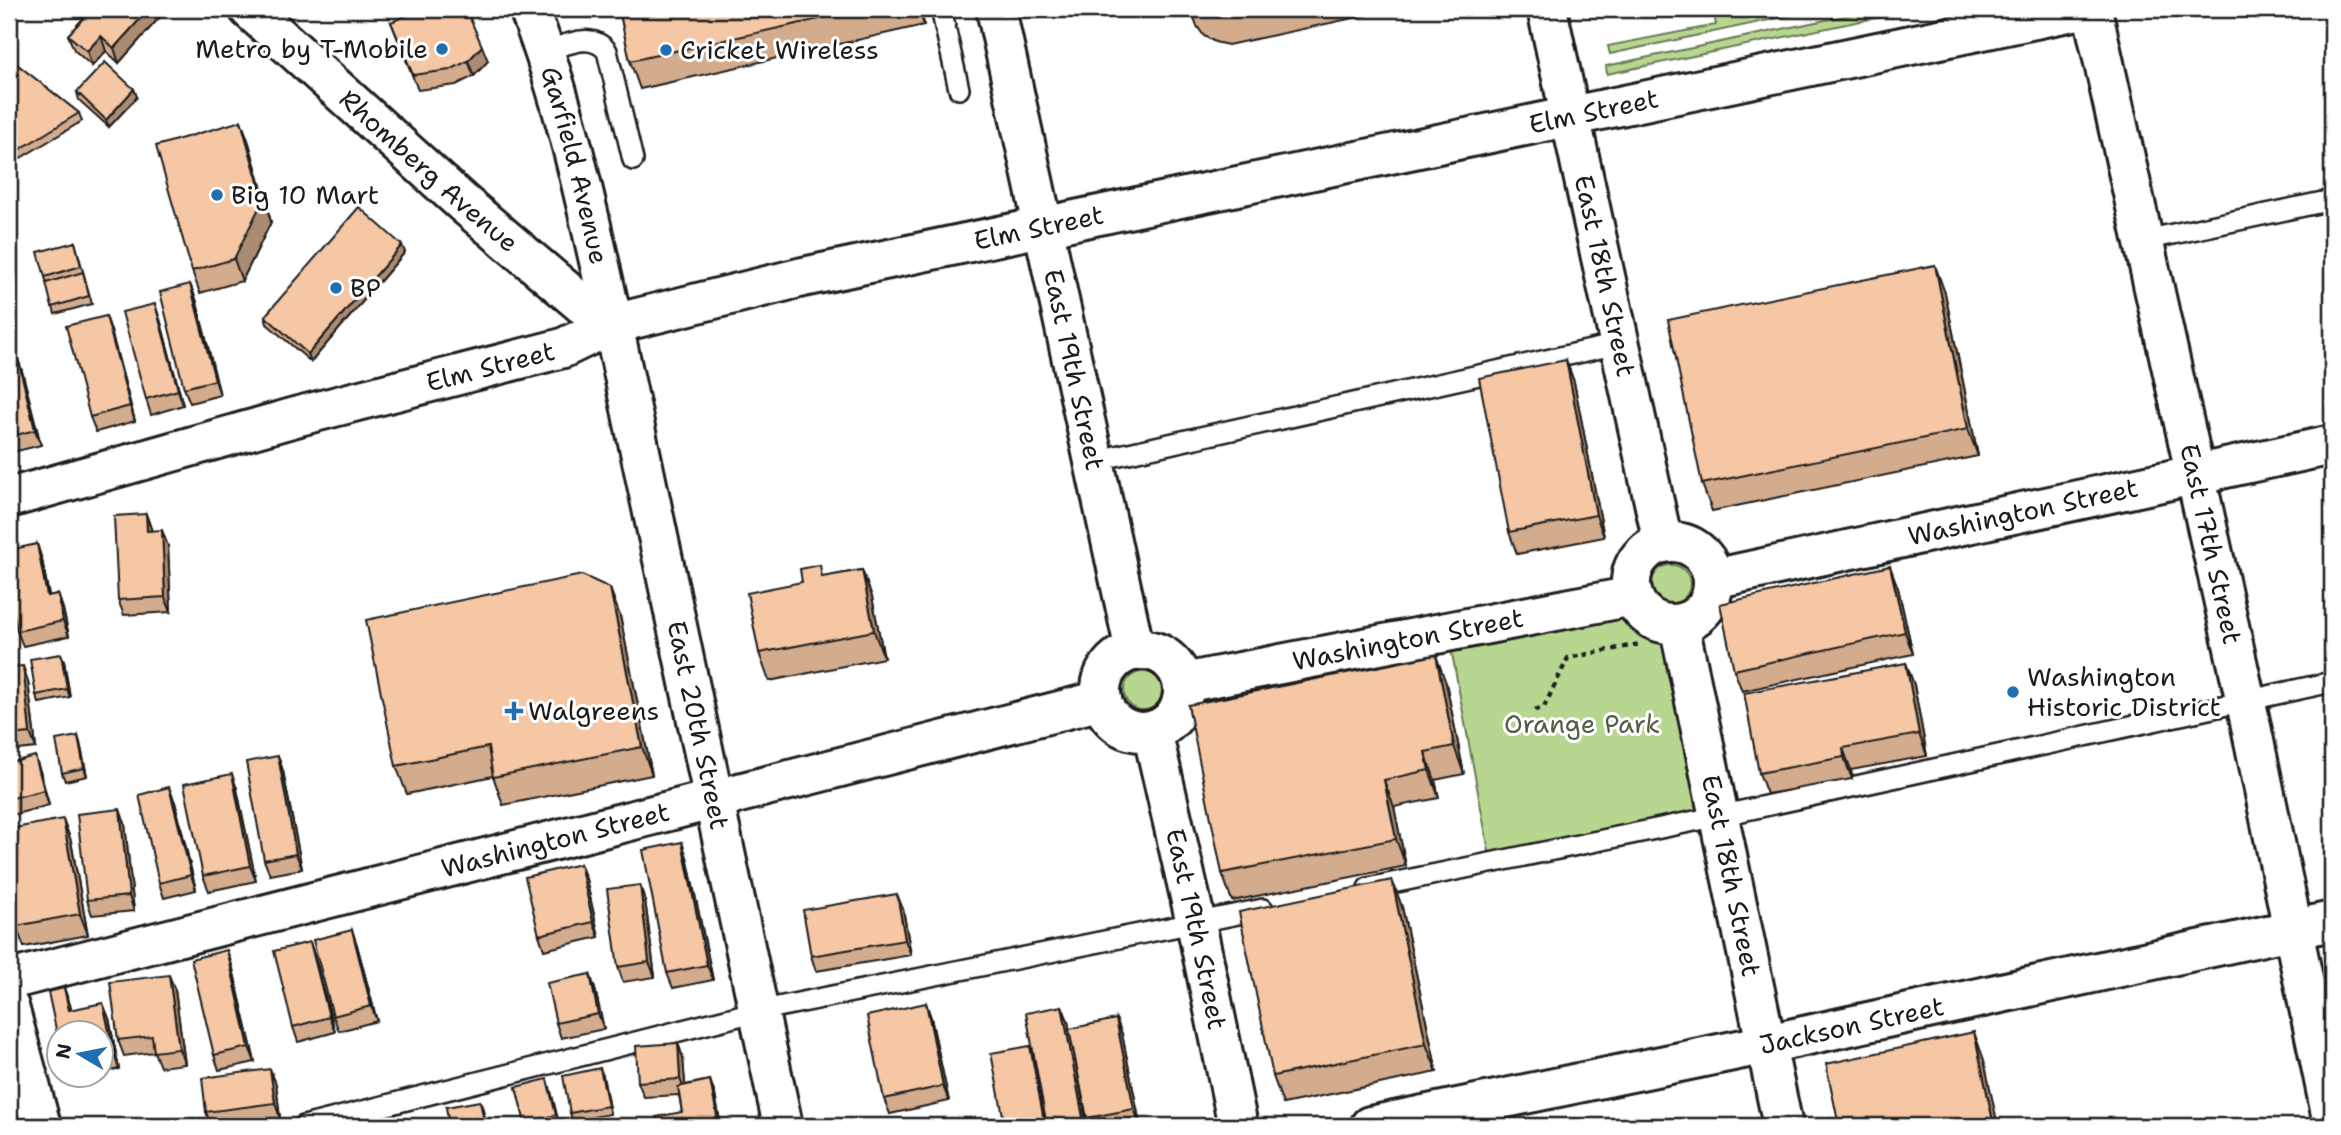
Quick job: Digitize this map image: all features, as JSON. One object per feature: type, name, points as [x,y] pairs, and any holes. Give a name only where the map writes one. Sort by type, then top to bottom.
[{"type":"street","name":"Rhomberg Avenue","points":[[249,9],[463,203],[582,304],[613,324]]},
{"type":"street","name":"Garfield Avenue","points":[[529,9],[565,116],[613,324]]},
{"type":"street","name":"East 19th Street","points":[[996,9],[1135,651]]},
{"type":"street","name":"East 18th Street","points":[[1547,9],[1663,543]]},
{"type":"street","name":"Elm Street","points":[[9,498],[299,416],[563,348],[613,324],[803,277],[2083,9]]},
{"type":"street","name":"East 17th Street","points":[[2092,9],[2246,702],[2332,1119]]},
{"type":"street","name":"East 20th Street","points":[[613,324],[783,1126]]},
{"type":"street","name":"Washington Street","points":[[1713,579],[2332,445]]},
{"type":"street","points":[[1663,543],[1679,543],[1696,550],[1707,563],[1713,579],[1705,608],[1693,618],[1679,624],[1664,624],[1651,619],[1640,609],[1633,596],[1631,579],[1636,563],[1647,551],[1663,543]]},
{"type":"street","name":"Washington Street","points":[[1183,683],[1633,596]]},
{"type":"street","name":"East 18th Street","points":[[1679,624],[1783,1126]]},
{"type":"street","points":[[1148,650],[1171,661],[1179,671],[1183,683],[1182,704],[1177,713],[1170,722],[1152,732],[1126,730],[1115,723],[1102,700],[1101,687],[1112,663],[1122,655],[1135,651],[1148,650]]},
{"type":"street","name":"Washington Street","points":[[9,980],[1102,700]]},
{"type":"street","name":"East 19th Street","points":[[1152,732],[1196,923],[1238,1126]]},
{"type":"street","name":"Jackson Street","points":[[1370,1126],[1767,1044],[2332,921]]},
{"type":"street","points":[[9,1007],[41,1126]]},
{"type":"lane","points":[[941,9],[959,89]]},
{"type":"lane","points":[[545,51],[583,40],[601,43],[607,51],[633,160]]},
{"type":"lane","points":[[2144,240],[2332,200]]},
{"type":"lane","points":[[1093,461],[1618,344]]},
{"type":"lane","points":[[1343,892],[1719,816],[2332,682]]},
{"type":"lane","points":[[304,1126],[758,1011],[1276,906]]},
{"type":"path","points":[[1535,710],[1544,707],[1568,657],[1640,644]]},
{"type":"green space","points":[[1713,9],[1821,9],[1610,54],[1608,46],[1716,25]]},
{"type":"green space","points":[[1878,9],[1918,9],[1607,74],[1606,66]]},
{"type":"green space","points":[[1671,565],[1685,570],[1690,584],[1685,598],[1671,603],[1657,598],[1652,584],[1657,570]]},
{"type":"green space","name":"Orange Park","points":[[1640,609],[1651,619],[1665,624],[1719,816],[1491,862],[1448,632]]},
{"type":"green space","points":[[1143,672],[1157,677],[1162,691],[1157,705],[1143,710],[1129,705],[1124,691],[1129,677]]},
{"type":"building","points":[[92,9],[149,9],[114,48],[101,36],[87,51],[68,35]]},
{"type":"building","name":"Metro by T-Mobile","points":[[421,9],[466,9],[482,46],[468,61],[450,70],[413,75],[391,22]]},
{"type":"building","points":[[619,9],[864,9],[630,61]]},
{"type":"building","points":[[1195,9],[1257,9],[1218,17]]},
{"type":"building","points":[[9,58],[79,113],[9,156]]},
{"type":"building","points":[[105,62],[134,89],[106,120],[77,92]]},
{"type":"building","name":"Big 10 Mart","points":[[241,121],[263,200],[234,259],[192,271],[156,146]]},
{"type":"building","name":"BP","points":[[359,207],[402,245],[308,354],[265,316]]},
{"type":"building","points":[[75,242],[81,266],[45,277],[38,252]]},
{"type":"building","points":[[1935,265],[1968,429],[1702,484],[1668,320]]},
{"type":"building","points":[[83,272],[89,296],[52,307],[46,283]]},
{"type":"building","points":[[190,284],[215,380],[184,388],[160,292]]},
{"type":"building","points":[[155,304],[178,390],[146,399],[122,312]]},
{"type":"building","points":[[106,316],[130,406],[90,417],[66,326]]},
{"type":"building","points":[[17,356],[35,430],[9,437],[9,358]]},
{"type":"building","points":[[1566,360],[1596,515],[1509,532],[1479,378]]},
{"type":"building","points":[[146,514],[147,531],[162,530],[165,597],[118,600],[114,516]]},
{"type":"building","points":[[37,544],[47,596],[58,594],[63,621],[17,631],[9,588],[9,550]]},
{"type":"building","points":[[820,565],[822,577],[862,570],[874,631],[759,653],[747,593],[802,582],[800,569]]},
{"type":"building","points":[[1890,566],[1905,632],[1734,670],[1720,604]]},
{"type":"building","name":"Walgreens","points":[[582,575],[610,588],[642,747],[493,777],[488,747],[396,766],[366,620]]},
{"type":"building","points":[[61,654],[67,689],[36,695],[30,659]]},
{"type":"building","points":[[1436,655],[1454,746],[1425,752],[1429,770],[1384,780],[1396,839],[1222,873],[1188,705]]},
{"type":"building","points":[[1906,663],[1919,734],[1843,748],[1844,757],[1759,773],[1744,693]]},
{"type":"building","points":[[23,666],[30,733],[9,735],[9,667]]},
{"type":"building","points":[[78,736],[84,768],[62,773],[56,740]]},
{"type":"building","points":[[35,756],[44,790],[9,799],[9,763]]},
{"type":"building","points":[[278,756],[296,854],[264,860],[246,762]]},
{"type":"building","points":[[232,774],[250,866],[203,876],[184,784]]},
{"type":"building","points":[[169,787],[191,875],[159,883],[139,795]]},
{"type":"building","points":[[120,809],[129,896],[87,900],[77,814]]},
{"type":"building","points":[[63,819],[80,914],[16,926],[9,886],[9,829]]},
{"type":"building","points":[[682,842],[707,965],[667,973],[643,850]]},
{"type":"building","points":[[580,864],[593,922],[539,935],[525,877]]},
{"type":"building","points":[[1392,880],[1426,1044],[1273,1076],[1239,912]]},
{"type":"building","points":[[640,885],[649,962],[618,967],[607,889]]},
{"type":"building","points":[[897,894],[905,940],[811,956],[803,910]]},
{"type":"building","points":[[352,930],[371,1006],[333,1016],[313,940]]},
{"type":"building","points":[[310,942],[329,1017],[293,1027],[274,951]]},
{"type":"building","points":[[227,950],[249,1047],[214,1055],[191,959]]},
{"type":"building","points":[[590,974],[598,1014],[556,1023],[547,983]]},
{"type":"building","points":[[169,975],[179,1049],[154,1052],[152,1036],[118,1040],[110,982]]},
{"type":"building","points":[[64,988],[69,1010],[103,1003],[107,1020],[54,1020],[48,992]]},
{"type":"building","points":[[926,1003],[943,1086],[884,1099],[867,1016]]},
{"type":"building","points":[[1062,1006],[1084,1123],[1047,1126],[1026,1013]]},
{"type":"building","points":[[1116,1019],[1134,1109],[1087,1118],[1069,1029]]},
{"type":"building","points":[[1974,1032],[1994,1126],[1839,1126],[1826,1064]]},
{"type":"building","points":[[678,1043],[680,1079],[638,1082],[636,1046]]},
{"type":"building","points":[[1030,1046],[1045,1126],[1005,1126],[991,1053]]},
{"type":"building","points":[[600,1068],[608,1106],[570,1113],[563,1076]]},
{"type":"building","points":[[270,1069],[275,1103],[206,1112],[202,1078]]},
{"type":"building","points":[[547,1079],[556,1115],[525,1123],[516,1087]]},
{"type":"building","points":[[710,1080],[719,1126],[658,1126],[656,1117],[682,1112],[678,1087]]},
{"type":"building","points":[[480,1101],[485,1126],[449,1126],[446,1107]]},
{"type":"place","name":"Metro by T-Mobile","points":[[442,49]]},
{"type":"place","name":"Cricket Wireless","points":[[666,50]]},
{"type":"place","name":"Big 10 Mart","points":[[217,195]]},
{"type":"place","name":"BP","points":[[336,288]]},
{"type":"place","name":"Washington Historic District","points":[[2013,692]]},
{"type":"place","name":"Walgreens","points":[[514,711]]}]
